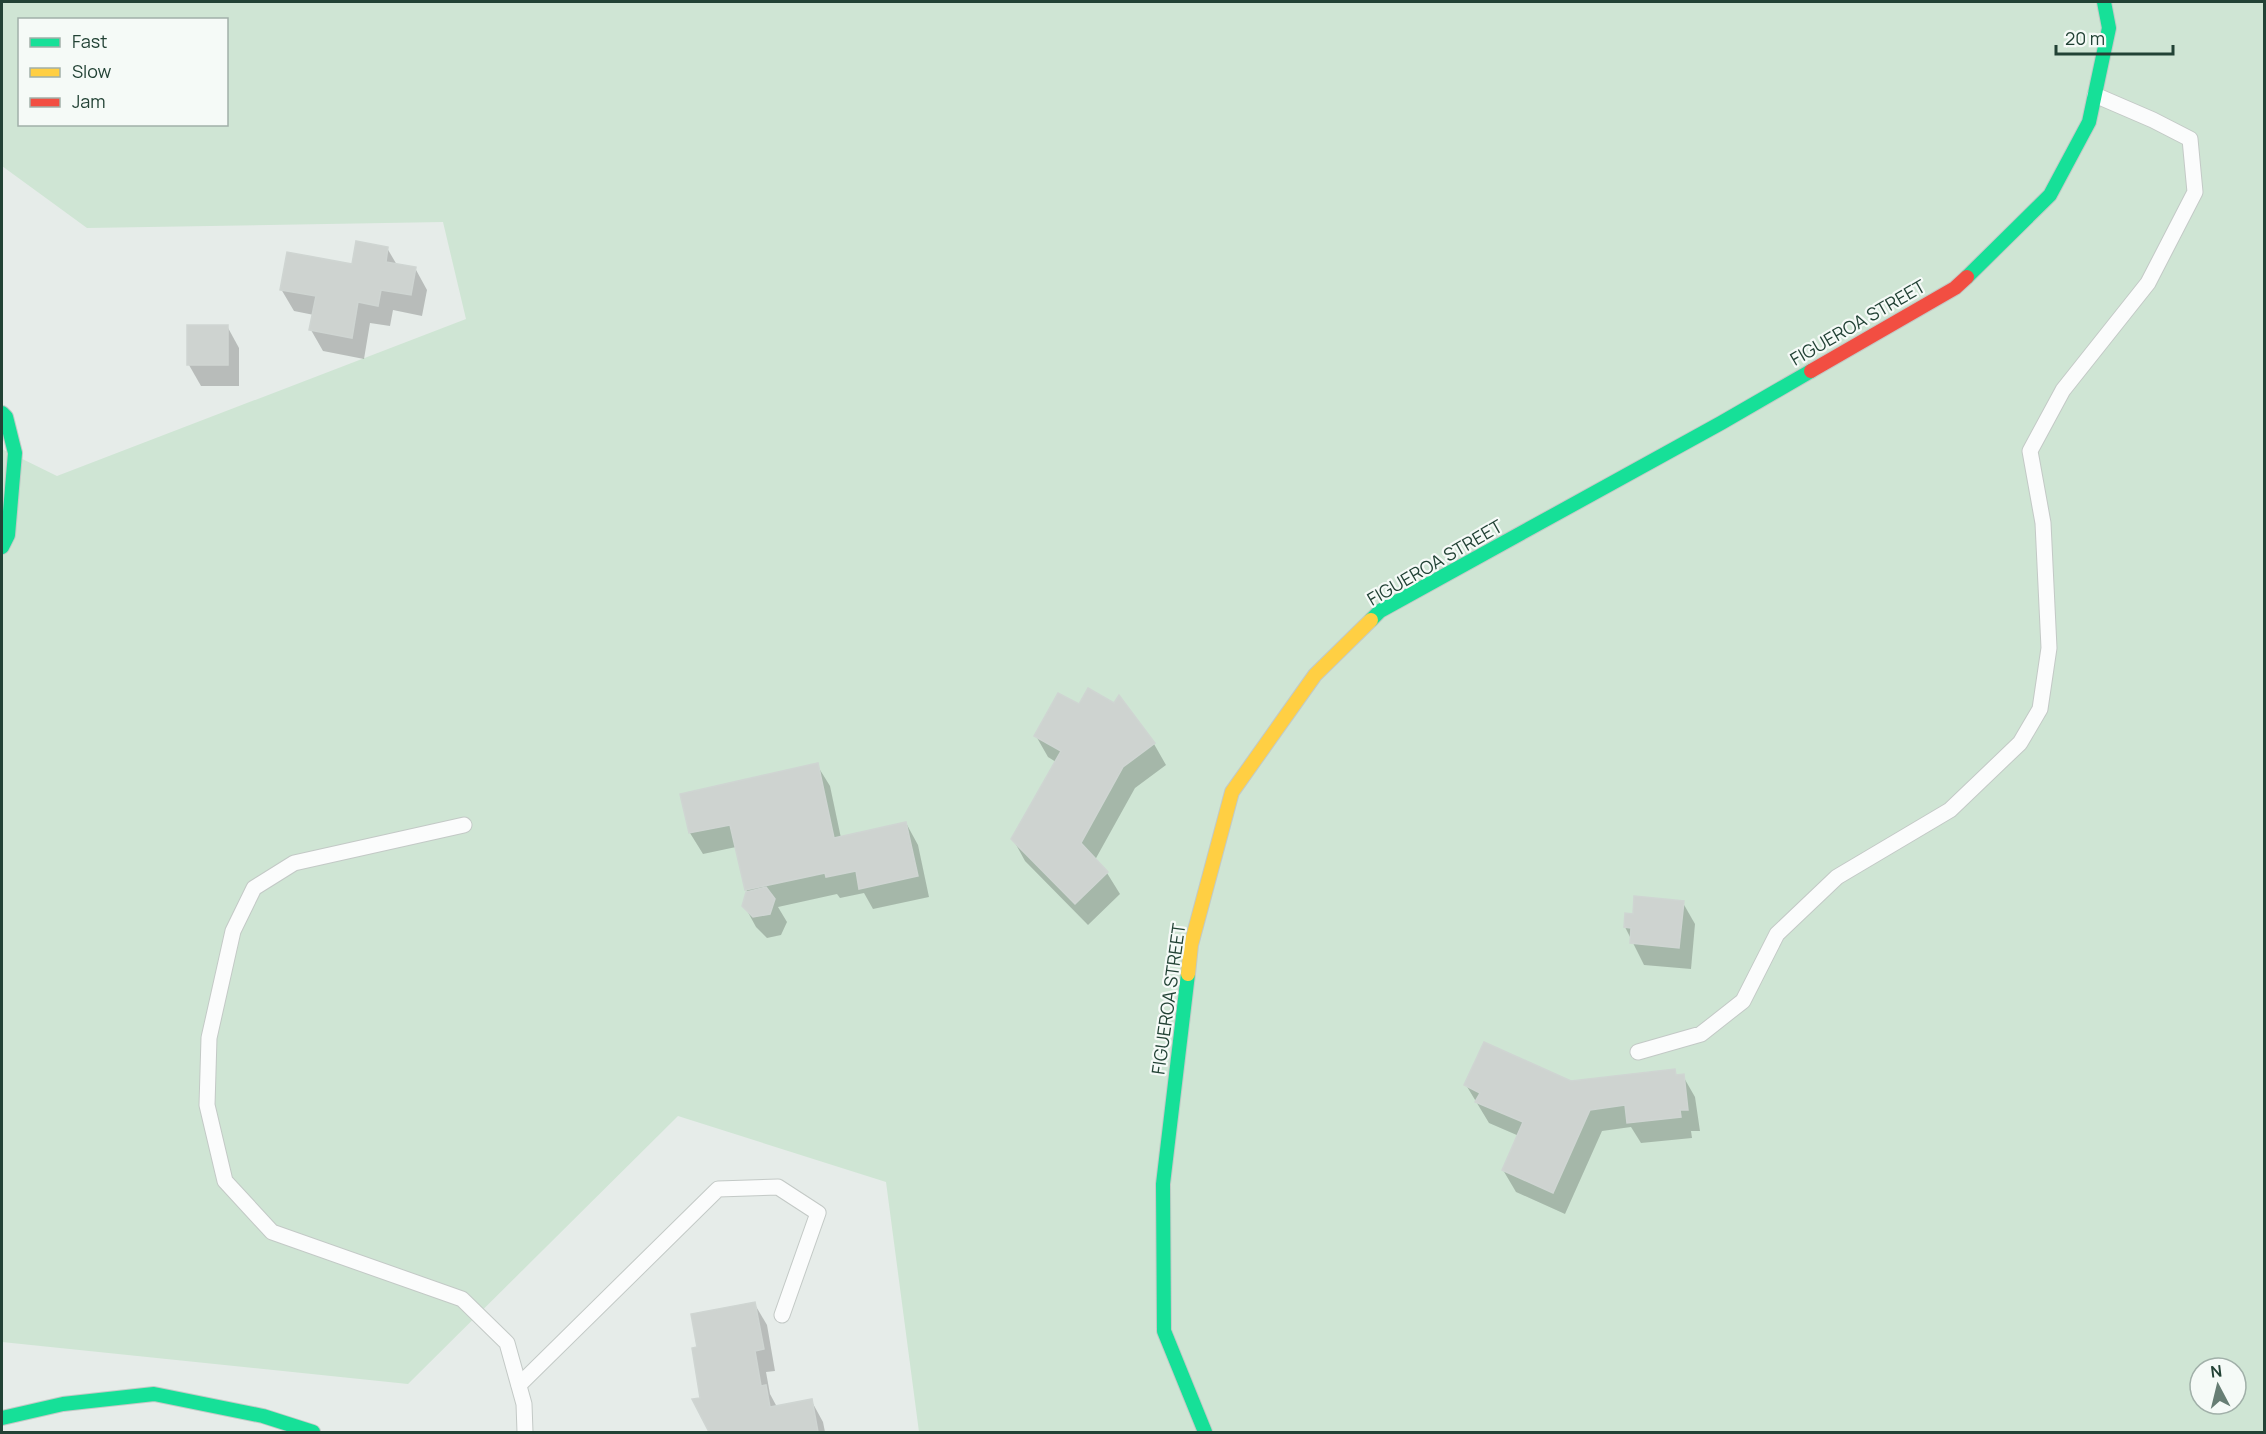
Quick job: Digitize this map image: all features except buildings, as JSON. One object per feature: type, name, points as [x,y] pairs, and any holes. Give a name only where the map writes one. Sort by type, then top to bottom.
[{"type":"street","name":"FIGUEROA STREET","points":[[1205,1432],[1164,1331],[1162,1184],[1191,945],[1232,792],[1315,675],[1380,612],[1720,423],[1955,288],[2050,195],[2089,122],[2109,28],[2104,2]]},
{"type":"street","points":[[2,413],[6,417],[15,453],[8,535],[2,547]]},
{"type":"street","points":[[2,1418],[63,1404],[154,1394],[263,1416],[313,1432]]},
{"type":"lane","points":[[1638,1052],[1701,1034],[1743,1001],[1777,934],[1837,877],[1950,810],[2020,743],[2040,708],[2049,648],[2043,523],[2030,451],[2063,390],[2148,283],[2195,192],[2190,139],[2095,95]]},
{"type":"lane","points":[[464,825],[294,863],[254,888],[233,931],[209,1038],[207,1105],[225,1181],[272,1232],[462,1299],[507,1343],[524,1404],[525,1432]]},
{"type":"lane","points":[[519,1385],[718,1189],[778,1187],[818,1214],[782,1315]]},
{"type":"green space","points":[[2,2],[2264,2],[2264,1432],[919,1432],[886,1182],[678,1116],[408,1384],[2,1342],[2,449],[57,476],[466,319],[443,222],[87,228],[2,166]]},
{"type":"traffic: fast","points":[[1967,277],[2050,195],[2089,122],[2109,28],[2104,2]]},
{"type":"traffic: fast","points":[[1371,620],[1380,611],[1811,371]]},
{"type":"traffic: fast","points":[[2,413],[6,417],[15,453],[8,535],[2,547]]},
{"type":"traffic: fast","points":[[1188,974],[1163,1184],[1164,1331],[1205,1432]]},
{"type":"traffic: fast","points":[[2,1418],[63,1404],[154,1394],[263,1416],[313,1432]]},
{"type":"traffic: slow","points":[[1188,974],[1191,945],[1232,792],[1315,675],[1371,620]]},
{"type":"traffic: jam","points":[[1811,371],[1955,288],[1967,277]]}]
